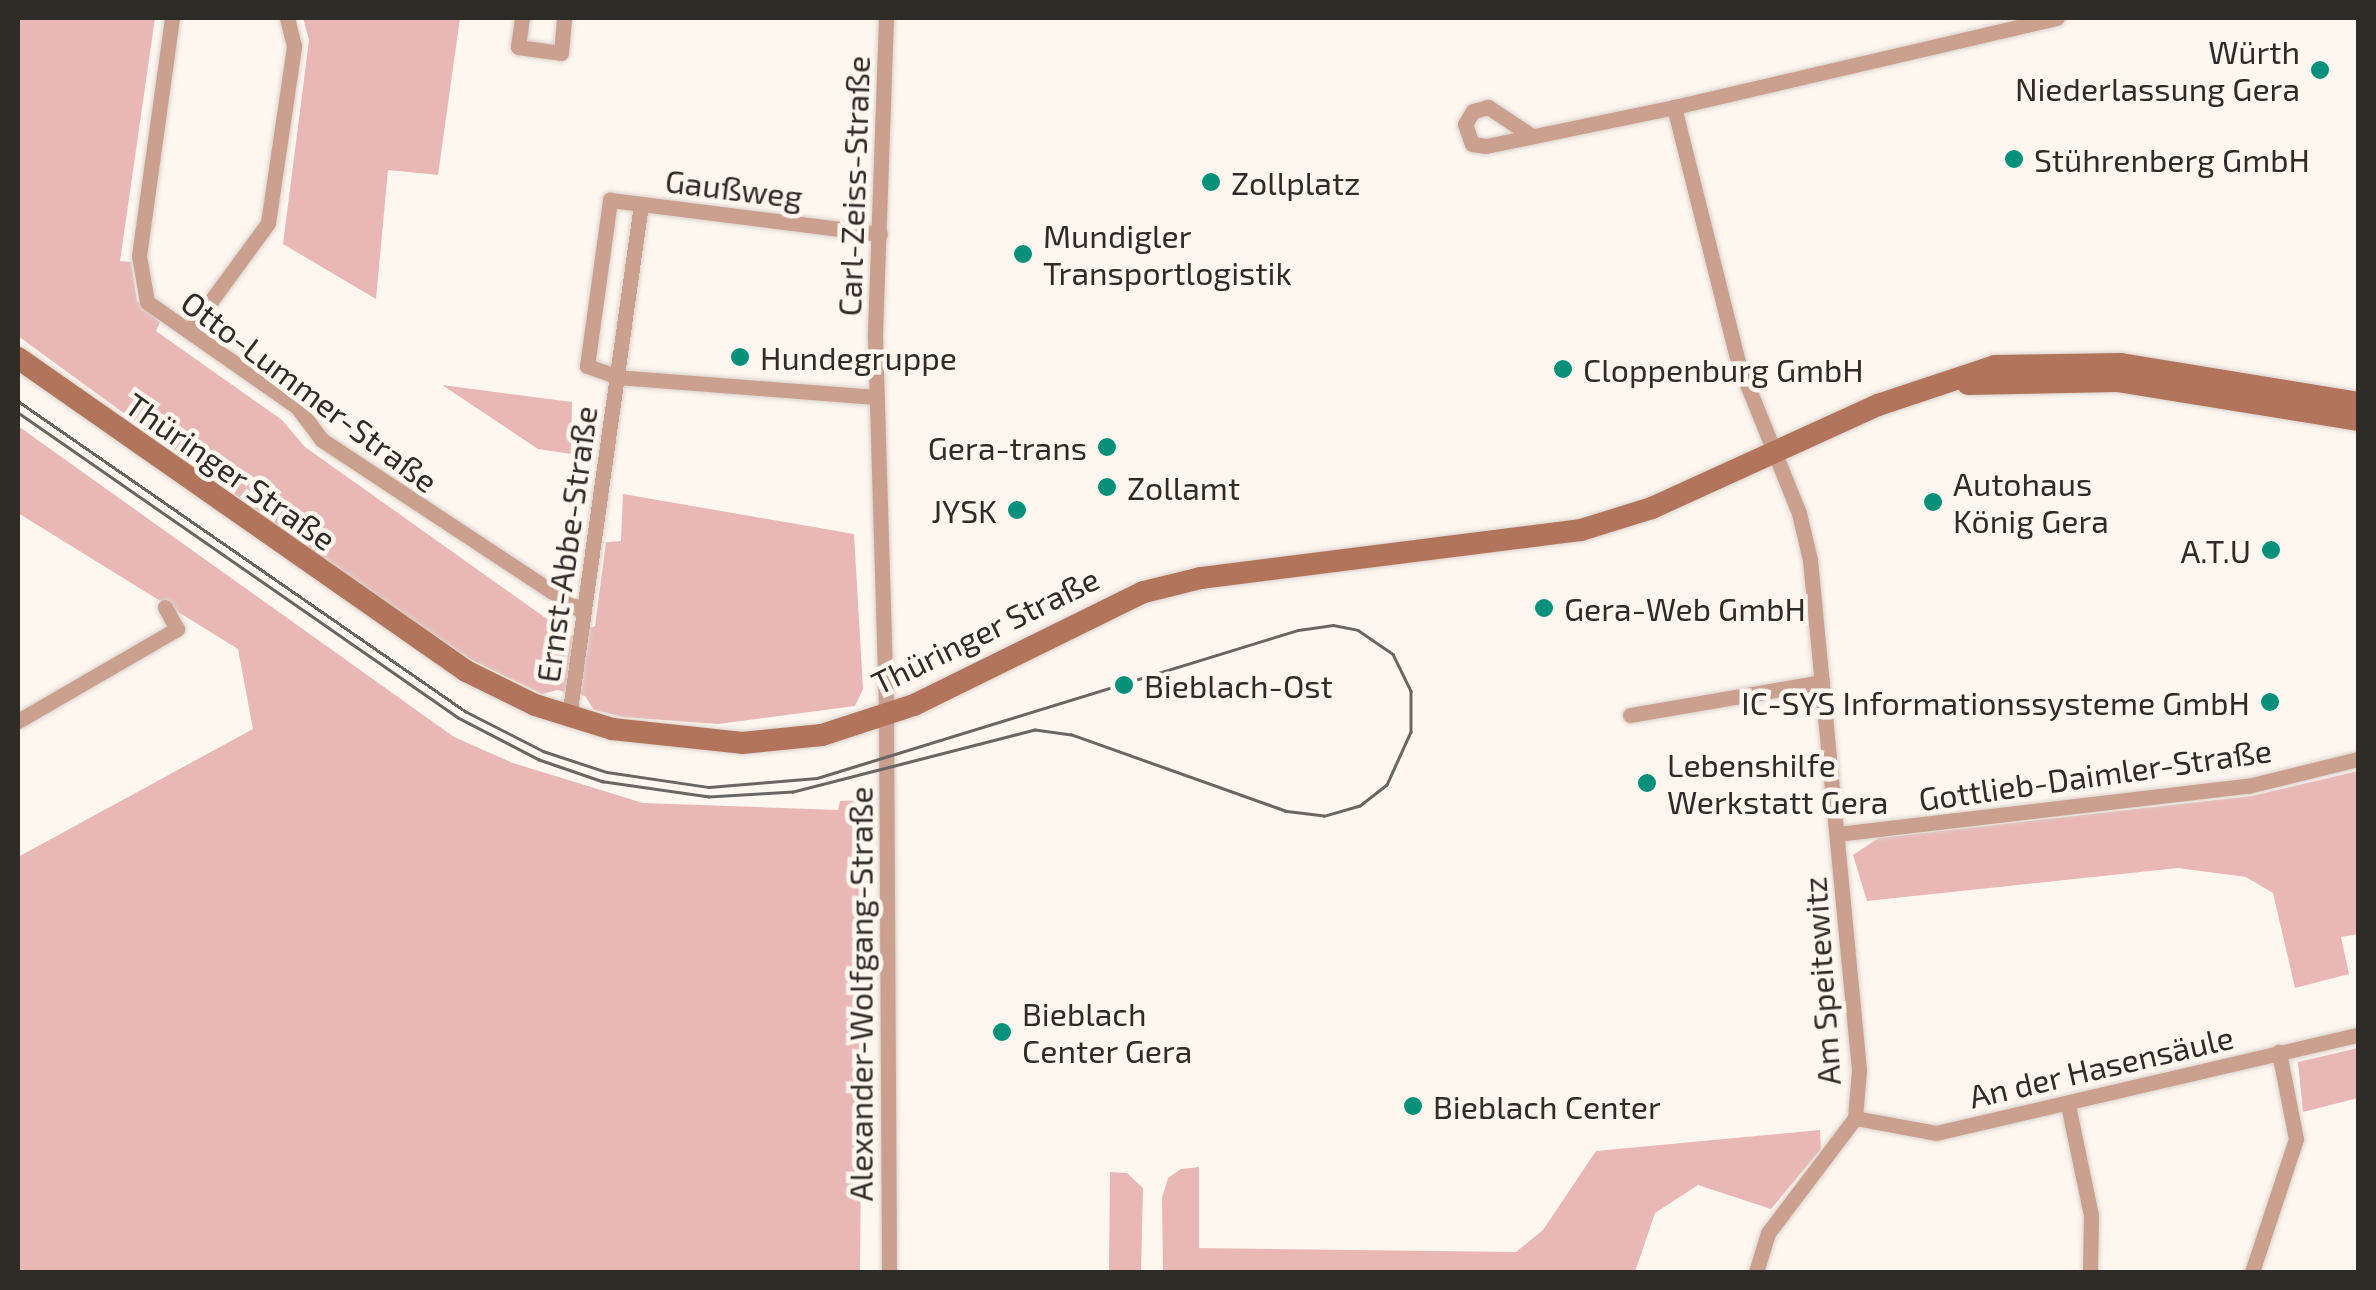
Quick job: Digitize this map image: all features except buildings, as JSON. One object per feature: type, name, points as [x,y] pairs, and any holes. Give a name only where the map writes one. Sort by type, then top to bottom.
[{"type":"main road","name":"Thüringer Straße","points":[[18,358],[385,620],[466,671],[569,718],[650,736],[742,743],[822,735],[886,715],[1144,592],[1202,578],[1581,530],[1652,508],[1772,453],[1939,385],[2080,378],[2358,402]]},
{"type":"main road","name":"Thüringer Straße","points":[[2202,386],[2358,420]]},
{"type":"street","name":"Otto-Lummer-Straße","points":[[172,18],[140,271],[147,302],[297,408],[322,440],[583,612]]},
{"type":"street","points":[[189,330],[268,223],[294,46],[288,18]]},
{"type":"street","points":[[522,18],[518,47],[561,53],[564,18]]},
{"type":"street","name":"Carl-Zeiss-Straße","points":[[886,18],[876,397],[886,715]]},
{"type":"street","points":[[1532,136],[2057,18]]},
{"type":"street","name":"Am Speitewitz","points":[[1674,107],[1738,362],[1806,537],[1860,1070],[1855,1118],[1768,1233],[1756,1272]]},
{"type":"street","name":"Ernst-Abbe-Straße","points":[[569,718],[583,612],[618,378],[642,204],[610,200],[587,366],[618,378]]},
{"type":"street","name":"Gaußweg","points":[[642,204],[880,234]]},
{"type":"street","points":[[618,378],[876,397]]},
{"type":"street","points":[[18,722],[177,629],[166,607]]},
{"type":"street","points":[[1630,715],[1822,682]]},
{"type":"street","name":"Alexander-Wolfgang-Straße","points":[[886,715],[889,1272]]},
{"type":"street","name":"Gottlieb-Daimler-Straße","points":[[1837,834],[2191,794],[2358,759]]},
{"type":"street","name":"An der Hasensäule","points":[[1855,1118],[1936,1133],[2358,1035]]},
{"type":"street","points":[[2252,1272],[2296,1139],[2279,1052]]},
{"type":"street","points":[[2068,1105],[2091,1215],[2090,1272]]},
{"type":"shaded area","points":[[18,18],[155,18],[120,261],[131,262],[137,301],[160,322],[156,331],[282,420],[305,447],[571,636],[595,626],[606,542],[621,541],[623,494],[854,534],[863,689],[855,706],[718,724],[623,717],[594,710],[585,696],[557,690],[542,694],[470,659],[359,585],[18,336]]},
{"type":"shaded area","points":[[303,18],[460,18],[438,175],[388,170],[376,299],[283,244],[309,40]]},
{"type":"shaded area","points":[[442,385],[572,402],[571,454],[538,449]]},
{"type":"shaded area","points":[[18,426],[454,737],[513,763],[643,803],[838,810],[840,801],[864,800],[860,1272],[18,1272],[18,857],[253,729],[238,649],[18,513]]},
{"type":"shaded area","points":[[2358,771],[2358,934],[2341,937],[2349,974],[2295,988],[2273,893],[2246,877],[2178,868],[1867,901],[1853,855],[1879,838],[2252,796]]},
{"type":"shaded area","points":[[2358,1048],[2358,1098],[2303,1112],[2298,1062]]},
{"type":"shaded area","points":[[1820,1130],[1821,1149],[1771,1209],[1698,1185],[1655,1213],[1635,1272],[1163,1272],[1162,1198],[1168,1178],[1181,1169],[1199,1167],[1199,1248],[1516,1252],[1543,1230],[1596,1151]]},
{"type":"shaded area","points":[[1110,1172],[1127,1173],[1143,1188],[1141,1272],[1109,1272]]},
{"type":"tram line","points":[[18,401],[465,711],[543,751],[607,772],[709,787],[817,778],[1298,630],[1333,625],[1358,630],[1393,654],[1411,691],[1411,732],[1387,785],[1360,806],[1324,816],[1285,811],[1071,735],[1035,730],[793,792],[709,797],[603,782],[539,760],[458,718],[18,413]]},
{"type":"place","name":"Würth Niederlassung Gera","points":[[2320,70]]},
{"type":"place","name":"Stührenberg GmbH","points":[[2014,159]]},
{"type":"place","name":"Zollplatz","points":[[1211,182]]},
{"type":"place","name":"Mundigler Transportlogistik","points":[[1023,254]]},
{"type":"place","name":"Hundegruppe","points":[[740,357]]},
{"type":"place","name":"Cloppenburg GmbH","points":[[1563,369]]},
{"type":"place","name":"Gera-trans","points":[[1107,447]]},
{"type":"place","name":"Zollamt","points":[[1107,487]]},
{"type":"place","name":"Autohaus König Gera","points":[[1933,502]]},
{"type":"place","name":"JYSK","points":[[1017,510]]},
{"type":"place","name":"A.T.U","points":[[2271,550]]},
{"type":"place","name":"Gera-Web GmbH","points":[[1544,608]]},
{"type":"place","name":"Bieblach-Ost","points":[[1124,685]]},
{"type":"place","name":"IC-SYS Informationssysteme GmbH","points":[[2270,702]]},
{"type":"place","name":"Lebenshilfe Werkstatt Gera","points":[[1647,783]]},
{"type":"place","name":"Bieblach Center Gera","points":[[1002,1032]]},
{"type":"place","name":"Bieblach Center","points":[[1413,1106]]}]
